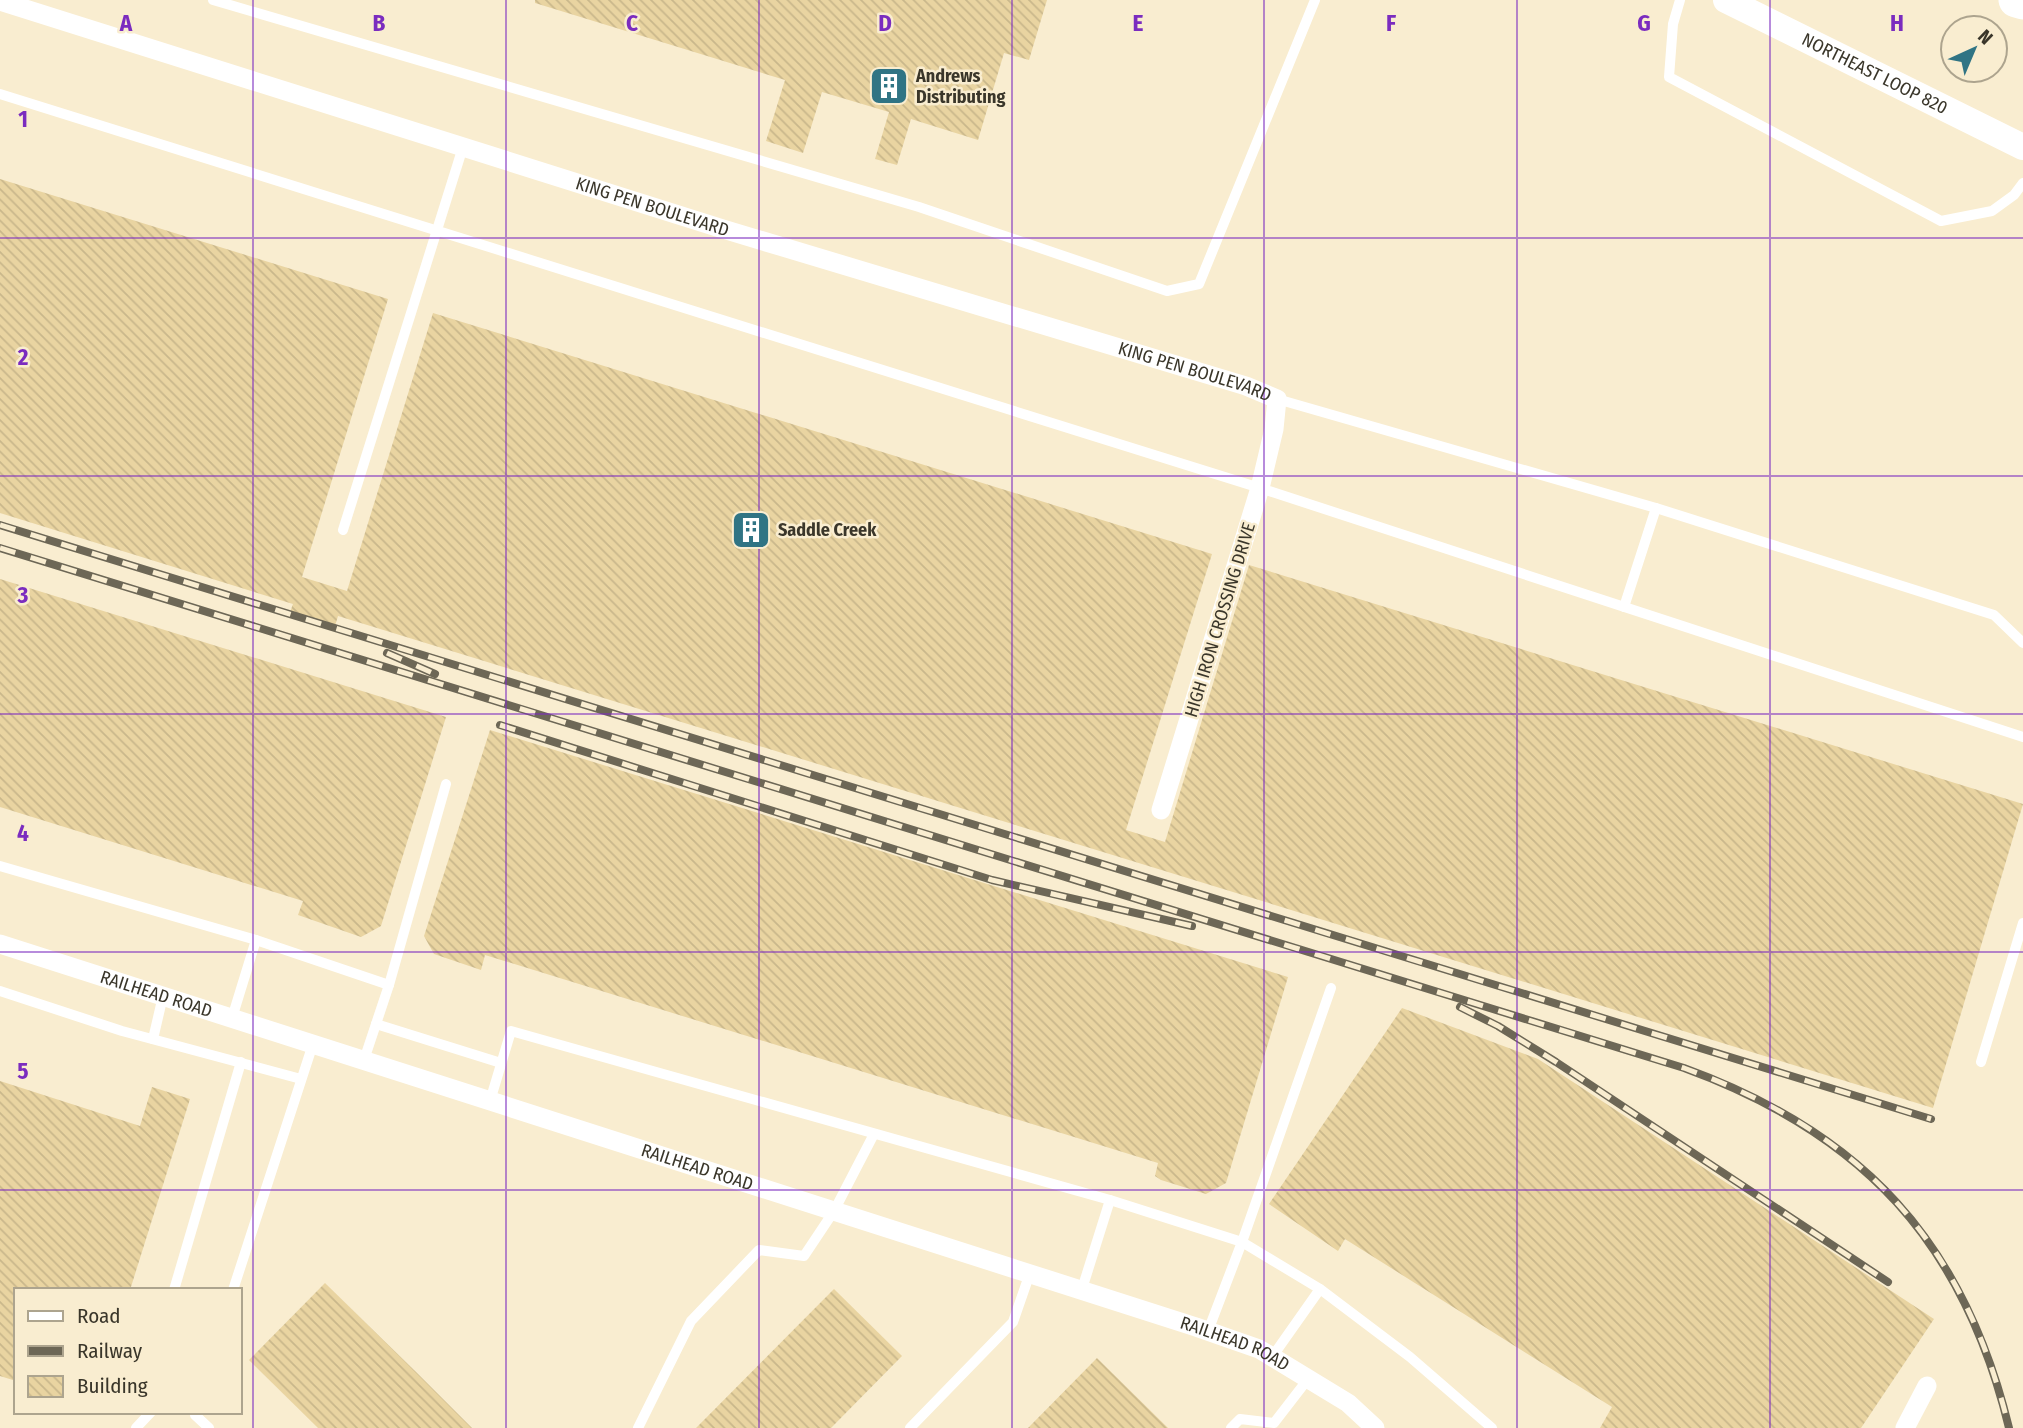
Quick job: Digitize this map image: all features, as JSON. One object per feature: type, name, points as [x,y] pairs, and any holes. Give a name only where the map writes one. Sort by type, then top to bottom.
[{"type":"highway","points":[[2016,0],[2023,2]]},
{"type":"street","name":"NORTHEAST LOOP 820","points":[[1726,0],[2023,148]]},
{"type":"street","name":"KING PEN BOULEVARD","points":[[0,1],[723,229],[1246,386],[1277,399],[1274,429]]},
{"type":"street","name":"HIGH IRON CROSSING DRIVE","points":[[1161,810],[1260,488],[1274,429]]},
{"type":"street","name":"RAILHEAD ROAD","points":[[0,944],[1208,1331],[1272,1357],[1348,1403],[1375,1428]]},
{"type":"street","points":[[1905,1428],[1927,1386]]},
{"type":"lane","points":[[213,0],[919,207],[1167,290],[1199,285],[1315,0]]},
{"type":"lane","points":[[1680,0],[1673,23],[1669,77],[1941,222],[1993,211],[2014,195],[2023,183]]},
{"type":"lane","points":[[0,94],[1260,488],[2023,737]]},
{"type":"lane","points":[[343,530],[463,147]]},
{"type":"lane","points":[[1277,399],[1656,508],[1994,615],[2023,643]]},
{"type":"lane","points":[[1624,607],[1656,508]]},
{"type":"lane","points":[[364,1060],[389,985],[446,784]]},
{"type":"lane","points":[[0,866],[256,940],[389,985]]},
{"type":"lane","points":[[1981,1062],[2023,923]]},
{"type":"lane","points":[[232,1018],[256,940]]},
{"type":"lane","points":[[1208,1331],[1331,988]]},
{"type":"lane","points":[[0,991],[153,1039],[302,1079]]},
{"type":"lane","points":[[153,1039],[163,996]]},
{"type":"lane","points":[[376,1024],[502,1063]]},
{"type":"lane","points":[[490,1101],[511,1031],[1110,1200],[1241,1242],[1320,1289],[1410,1357],[1491,1428]]},
{"type":"lane","points":[[234,1288],[313,1044]]},
{"type":"lane","points":[[175,1288],[241,1062]]},
{"type":"lane","points":[[638,1428],[691,1321],[758,1250],[804,1256],[834,1212],[874,1134]]},
{"type":"lane","points":[[1082,1289],[1110,1200]]},
{"type":"lane","points":[[910,1428],[1013,1322],[1030,1273]]},
{"type":"lane","points":[[1272,1357],[1320,1289]]},
{"type":"lane","points":[[1231,1428],[1240,1419],[1275,1426],[1308,1379]]},
{"type":"lane","points":[[135,1428],[149,1414]]},
{"type":"lane","points":[[195,1415],[209,1428]]},
{"type":"building","name":"Andrews Distributing","points":[[535,0],[1047,0],[1029,60],[1004,53],[978,140],[911,119],[897,165],[875,159],[889,112],[822,92],[803,153],[766,141],[785,80],[535,3]]},
{"type":"building","points":[[0,179],[388,299],[302,577],[347,591],[433,313],[1212,554],[1126,830],[1165,842],[1249,565],[2023,804],[1933,1108],[338,616],[335,626],[290,612],[293,604],[0,513]]},
{"type":"building","points":[[0,579],[446,717],[381,926],[361,937],[298,915],[303,901],[0,807]]},
{"type":"building","points":[[490,730],[1288,977],[1226,1183],[1206,1194],[1161,1180],[1155,1176],[1158,1163],[485,955],[481,970],[434,954],[424,936]]},
{"type":"building","points":[[1402,1008],[1538,1059],[1934,1319],[1861,1428],[1600,1428],[1612,1407],[1345,1239],[1338,1251],[1269,1204]]},
{"type":"building","points":[[0,1081],[140,1126],[152,1087],[190,1099],[131,1288],[14,1288],[14,1380],[0,1376]]},
{"type":"building","points":[[325,1283],[472,1428],[318,1428],[249,1360]]},
{"type":"building","points":[[834,1289],[902,1356],[831,1428],[696,1428]]},
{"type":"building","points":[[1097,1358],[1168,1428],[1028,1428]]},
{"type":"railway","points":[[0,525],[1931,1119]]},
{"type":"railway","points":[[0,548],[1684,1068],[1748,1095],[1804,1126],[1854,1161],[1897,1203],[1934,1249],[1964,1302],[1989,1362],[2009,1428]]},
{"type":"railway","points":[[387,653],[435,674]]},
{"type":"railway","points":[[500,725],[992,880],[1192,926]]},
{"type":"railway","points":[[1460,1007],[1498,1026],[1556,1062],[1888,1282]]},
{"type":"place","name":"Andrews Distributing","points":[[889,86]]},
{"type":"place","name":"Saddle Creek","points":[[751,530]]}]
